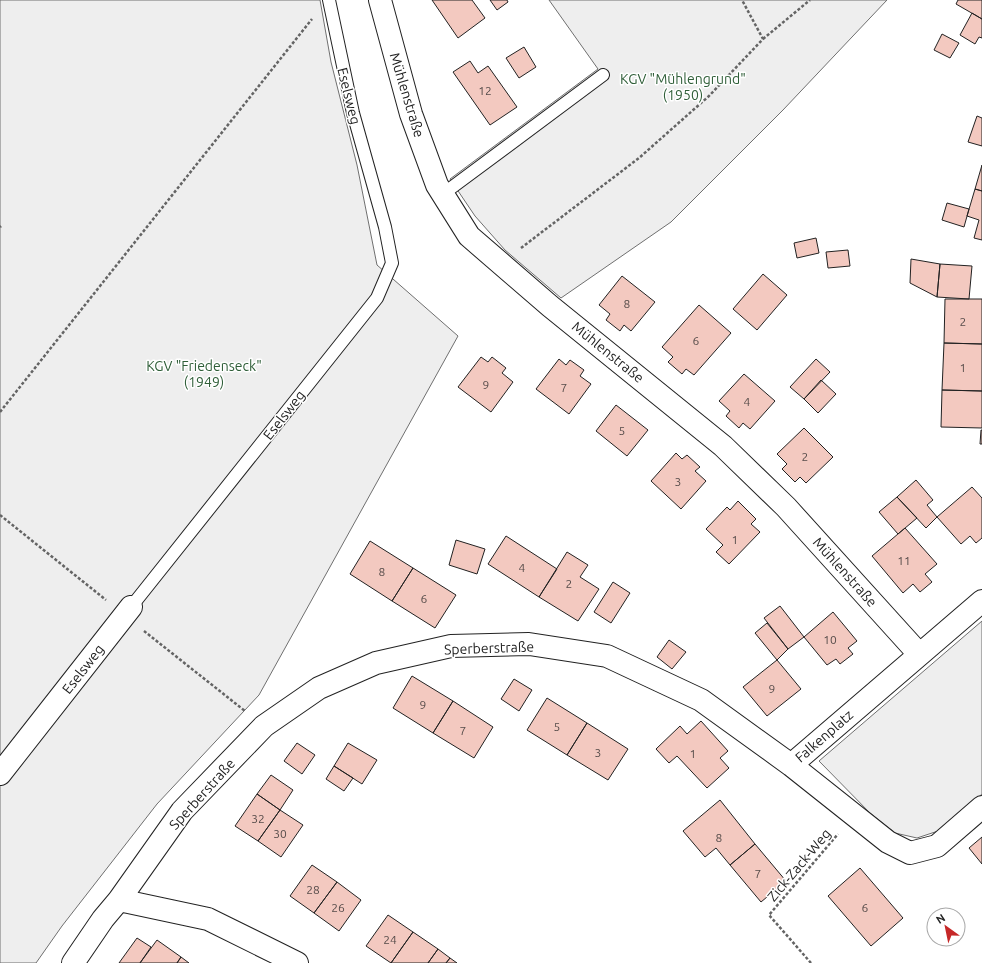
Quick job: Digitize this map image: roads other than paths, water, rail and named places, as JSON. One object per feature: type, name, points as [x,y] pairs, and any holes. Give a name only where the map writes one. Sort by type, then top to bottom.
[{"type":"street","name":"Mühlenstraße","points":[[380,0],[411,114],[437,185],[469,236],[550,306],[724,446],[786,507],[920,654]]},
{"type":"street","name":"Falkenplatz","points":[[982,601],[791,765],[888,842],[910,853],[937,846],[982,807]]},
{"type":"street","name":"Eselsweg","points":[[0,774],[131,607]]},
{"type":"street","name":"Sperberstraße","points":[[73,963],[103,919],[119,900],[182,811],[264,726],[319,688],[376,662],[451,646],[529,644],[607,656],[701,700],[791,765]]},
{"type":"street","points":[[119,900],[208,918],[297,963]]},
{"type":"lane","name":"Eselsweg","points":[[131,607],[377,298],[392,263],[385,227],[353,113],[329,0]]},
{"type":"lane","points":[[443,194],[603,75]]},
{"type":"park label","name":"KGV \"Mühlengrund\" (1950)","points":[[683,88]]},
{"type":"park label","name":"KGV \"Friedenseck\" (1949)","points":[[204,374]]}]
